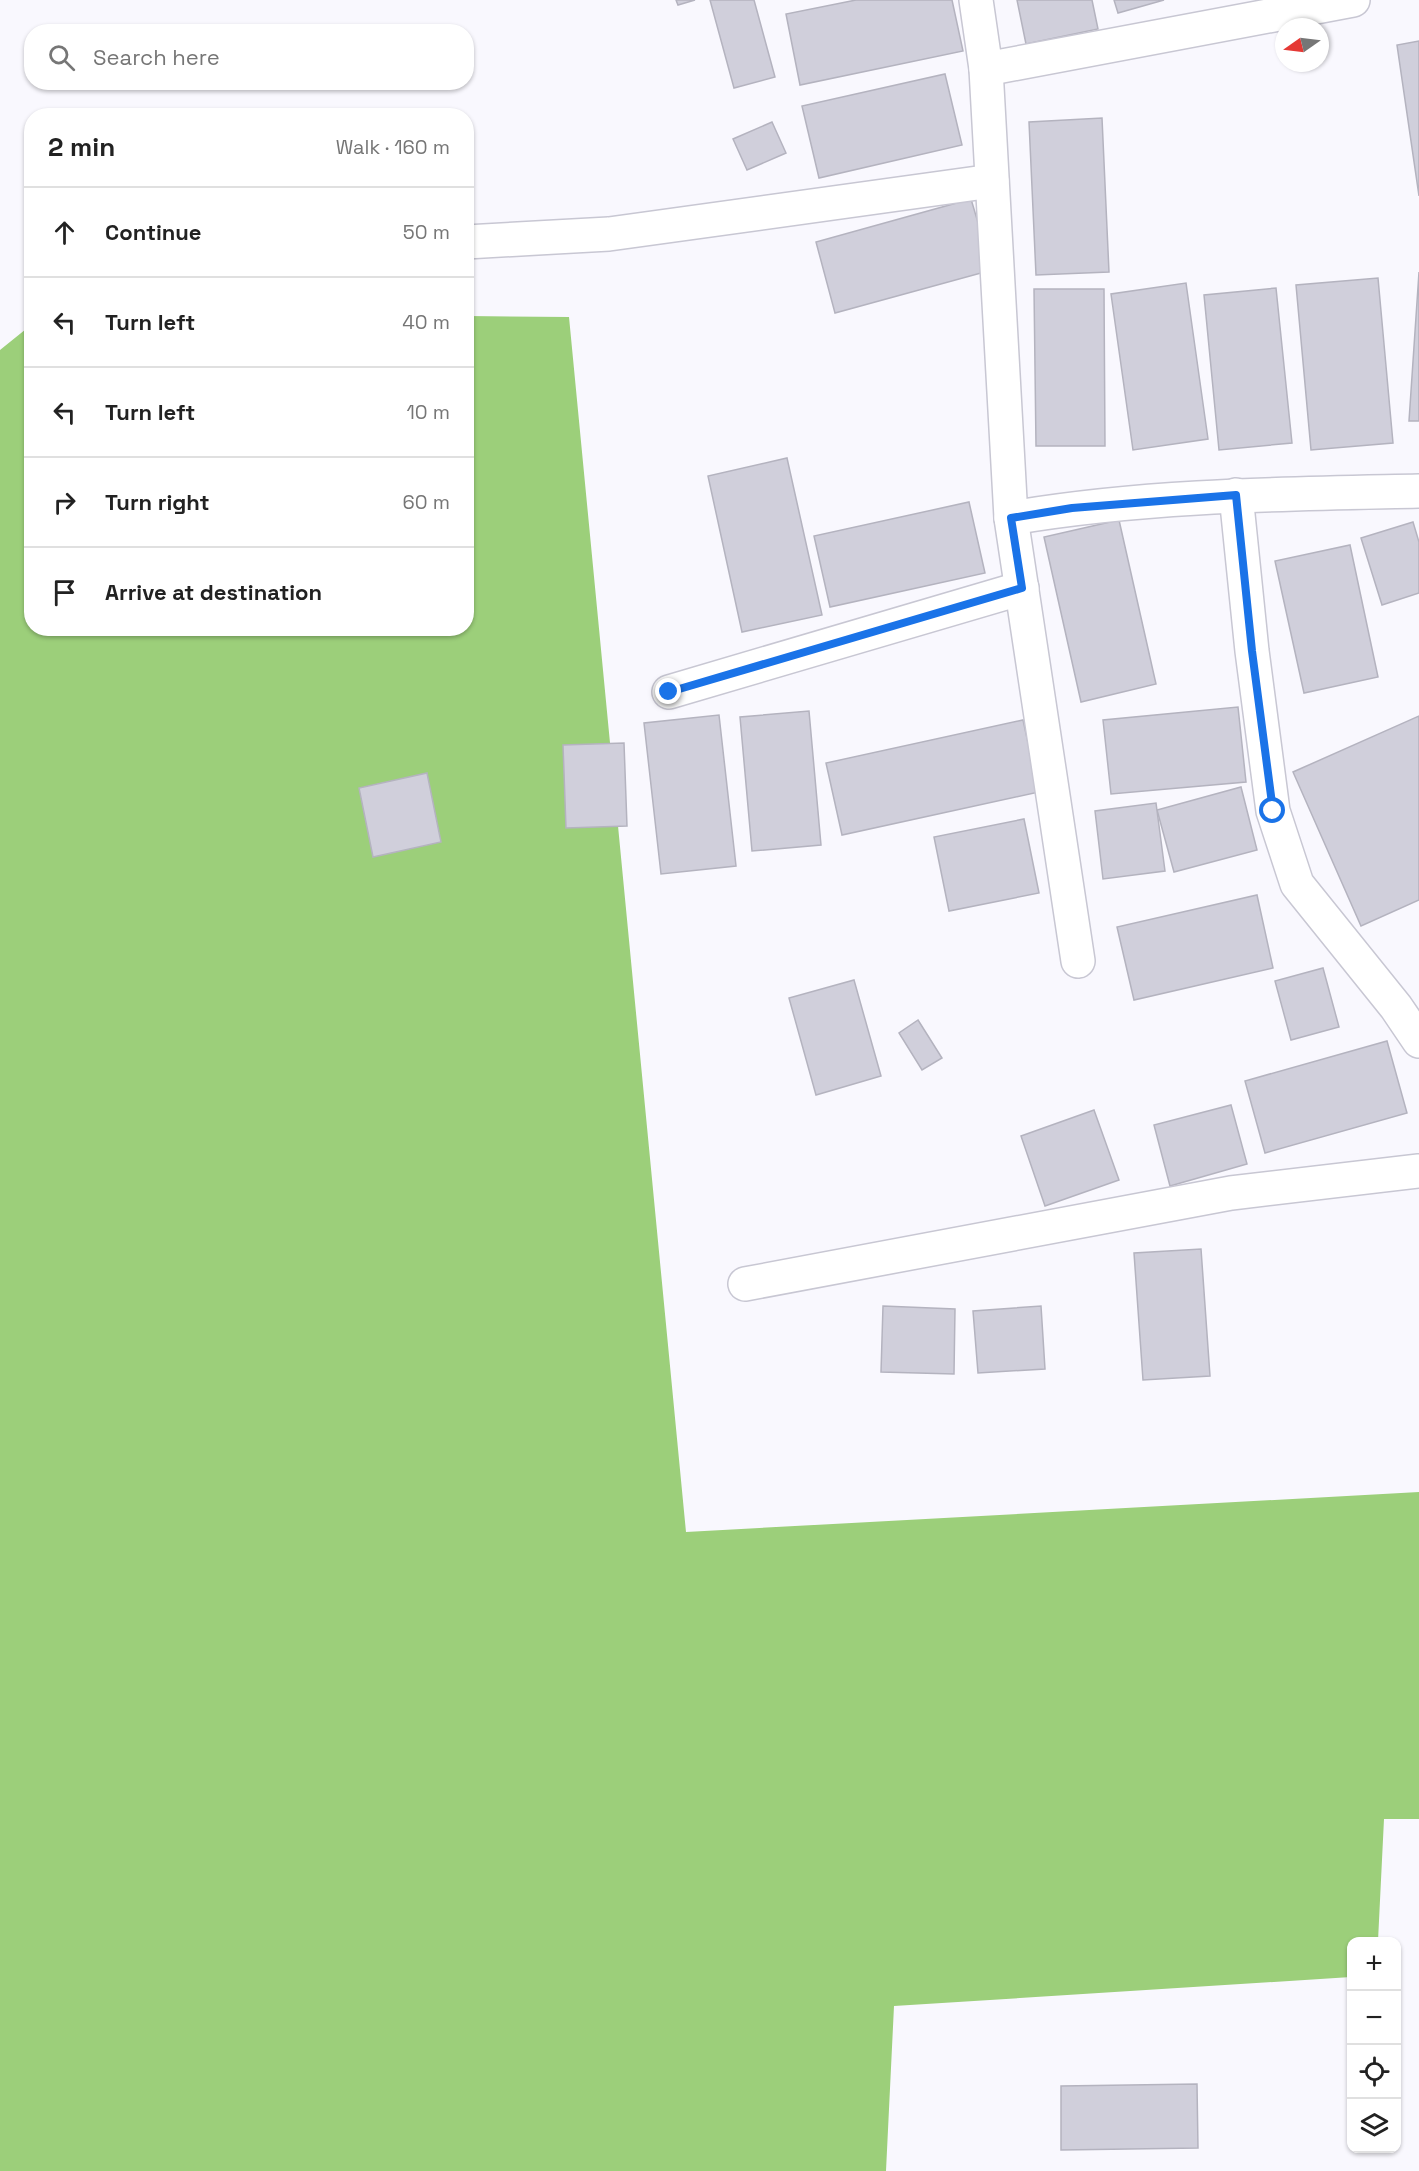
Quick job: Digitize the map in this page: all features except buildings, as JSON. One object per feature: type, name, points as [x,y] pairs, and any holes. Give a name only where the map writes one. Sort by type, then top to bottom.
[{"type":"street","points":[[976,0],[986,69],[1011,518],[1078,961]]},
{"type":"street","points":[[986,69],[1353,0]]},
{"type":"street","points":[[474,242],[609,234],[992,181]]},
{"type":"street","points":[[1011,518],[1072,508],[1236,495],[1419,491]]},
{"type":"street","points":[[1236,495],[1252,651],[1273,811],[1297,884],[1396,1008],[1419,1041]]},
{"type":"street","points":[[669,692],[1022,588]]},
{"type":"street","points":[[746,1284],[1231,1193],[1419,1171]]},
{"type":"green space","points":[[474,316],[569,317],[686,1532],[1419,1492],[1419,1819],[1384,1819],[1378,1937],[1347,1937],[1347,1977],[894,2006],[886,2171],[0,2171],[0,350],[24,331],[24,636],[474,636]]},
{"type":"route","points":[[669,692],[1022,588],[1011,518],[1072,508],[1236,495],[1252,651],[1273,811]]}]
